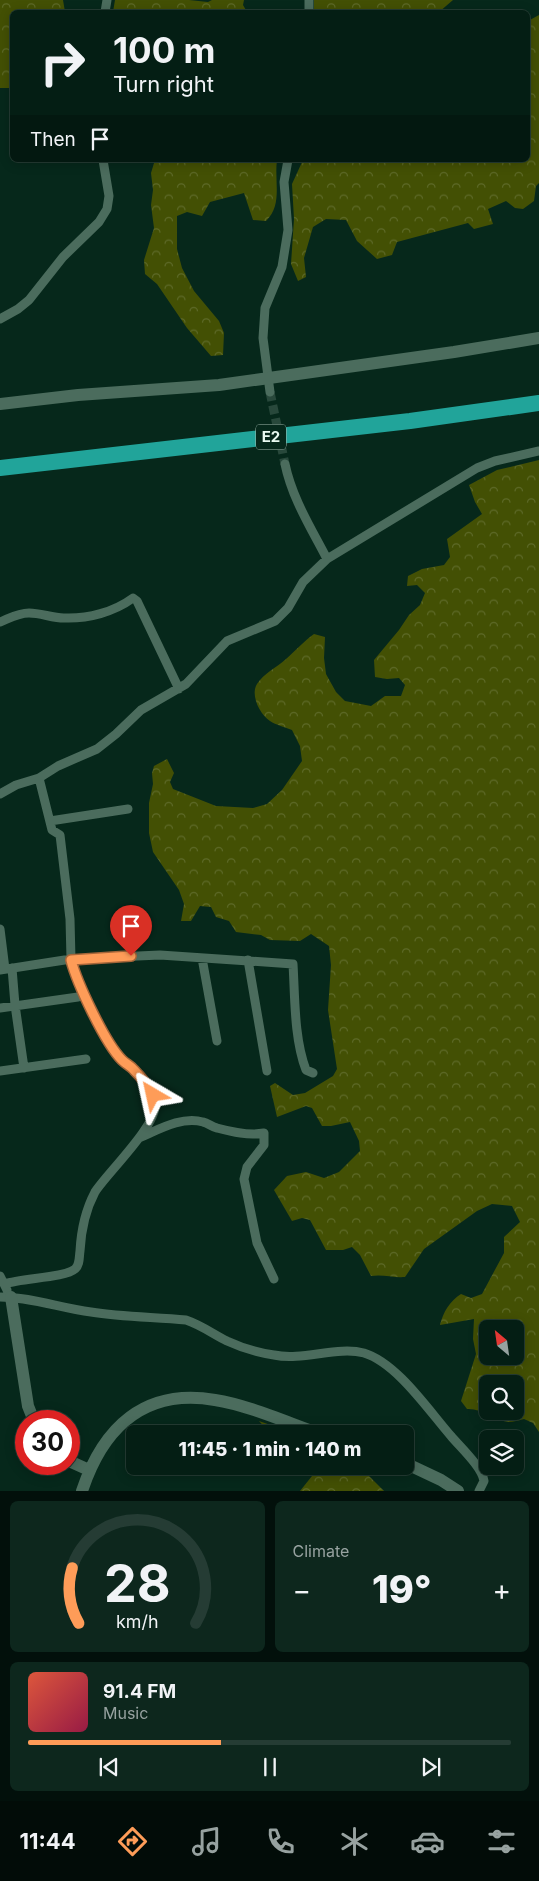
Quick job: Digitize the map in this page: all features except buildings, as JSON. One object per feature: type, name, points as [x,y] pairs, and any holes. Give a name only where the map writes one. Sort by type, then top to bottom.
[{"type":"highway","name":"E2","points":[[1,467],[410,421],[539,403]]},
{"type":"street","points":[[0,319],[29,300],[59,262],[99,222],[107,209],[109,196],[103,162]]},
{"type":"street","points":[[269,385],[263,338],[265,308],[282,267],[288,230],[284,182],[288,162]]},
{"type":"street","points":[[0,404],[78,395],[269,385],[539,338]]},
{"type":"street","points":[[0,794],[16,785],[39,778],[58,766],[97,749],[141,710],[179,689],[227,642],[275,621],[288,608],[302,582],[327,558],[477,468],[495,461],[539,451]]},
{"type":"street","points":[[285,464],[288,479],[300,508],[327,558]]},
{"type":"street","points":[[0,622],[18,614],[29,613],[63,619],[93,615],[115,609],[134,598],[137,600],[179,689]]},
{"type":"street","points":[[30,1410],[2,1280],[68,1273],[76,1269],[81,1239],[94,1194],[151,1120],[156,1105],[147,1084],[133,1069],[122,1061],[112,1047],[80,985],[71,960],[70,919],[60,835],[52,830],[39,778]]},
{"type":"street","points":[[50,821],[128,809]]},
{"type":"street","points":[[0,929],[6,969],[15,1005],[24,1068]]},
{"type":"street","points":[[6,969],[71,960],[160,955],[293,964],[296,1015],[302,1061],[306,1070],[313,1073]]},
{"type":"street","points":[[202,958],[217,1041]]},
{"type":"street","points":[[248,960],[267,1071]]},
{"type":"street","points":[[0,1008],[78,996]]},
{"type":"street","points":[[0,1071],[86,1059]]},
{"type":"street","points":[[138,1138],[171,1123],[202,1121],[216,1128],[248,1134],[264,1133],[264,1146],[247,1167],[244,1179],[257,1243],[274,1279]]},
{"type":"street","points":[[5,1297],[28,1298],[108,1315],[186,1320],[198,1324],[228,1341],[274,1356],[363,1353],[375,1358],[394,1372],[428,1407],[477,1467],[484,1482],[479,1491]]},
{"type":"street","points":[[82,1491],[89,1470],[105,1442],[123,1422],[144,1409],[166,1400],[191,1398],[217,1400],[293,1425]]},
{"type":"street","points":[[80,1466],[89,1470]]},
{"type":"street","points":[[414,1467],[441,1480],[458,1491]]},
{"type":"green space","points":[[0,0],[63,0],[65,10],[10,10],[10,88],[0,88]]},
{"type":"green space","points":[[115,0],[189,0],[208,2],[212,0],[244,0],[243,5],[246,10],[113,10]]},
{"type":"green space","points":[[314,0],[453,0],[441,10],[314,10]]},
{"type":"green space","points":[[539,15],[539,183],[536,186],[534,201],[523,209],[515,208],[506,201],[488,209],[493,224],[474,229],[468,223],[397,242],[392,255],[377,259],[357,241],[346,220],[326,219],[313,227],[304,258],[306,277],[298,281],[291,264],[294,219],[292,184],[302,162],[530,162],[530,20]]},
{"type":"green space","points":[[154,162],[277,162],[276,200],[271,215],[266,221],[253,220],[244,193],[210,202],[202,216],[187,212],[177,216],[177,249],[182,268],[194,291],[219,321],[224,333],[223,355],[211,356],[187,328],[157,284],[145,274],[144,260],[154,228],[151,205],[153,190],[151,173]]},
{"type":"green space","points":[[539,460],[539,1432],[533,1423],[524,1419],[524,1375],[479,1375],[479,1410],[467,1409],[461,1401],[476,1354],[473,1339],[474,1319],[440,1325],[448,1307],[461,1294],[471,1298],[482,1294],[504,1253],[504,1237],[520,1222],[512,1206],[492,1204],[477,1211],[424,1249],[405,1277],[371,1276],[360,1255],[352,1247],[343,1250],[326,1250],[310,1220],[302,1218],[292,1221],[274,1190],[287,1176],[306,1172],[324,1178],[339,1172],[360,1151],[359,1141],[350,1122],[322,1126],[312,1108],[306,1106],[277,1117],[270,1086],[275,1083],[293,1095],[305,1093],[333,1076],[337,1069],[328,1010],[331,965],[329,946],[311,934],[300,941],[270,940],[261,935],[236,932],[229,921],[216,917],[211,907],[200,906],[191,921],[181,921],[184,904],[179,890],[153,852],[149,833],[149,803],[153,784],[152,773],[154,766],[167,759],[174,773],[170,782],[173,789],[216,806],[253,808],[267,804],[282,790],[302,761],[300,746],[292,730],[266,718],[255,699],[255,689],[263,677],[314,634],[325,637],[324,658],[326,674],[336,692],[345,701],[371,706],[385,696],[401,696],[405,685],[399,678],[375,677],[374,660],[409,615],[420,605],[425,593],[417,585],[407,586],[408,576],[422,569],[444,565],[450,557],[447,539],[482,514],[469,485],[497,470]]},
{"type":"green space","points":[[502,1420],[519,1420],[509,1422]]},
{"type":"green space","points":[[313,1475],[368,1475],[384,1491],[300,1491]]},
{"type":"tunnel","points":[[270,392],[285,464]]},
{"type":"route","points":[[131,956],[71,960],[80,985],[112,1047],[122,1061],[133,1069],[147,1084],[153,1095]]}]
